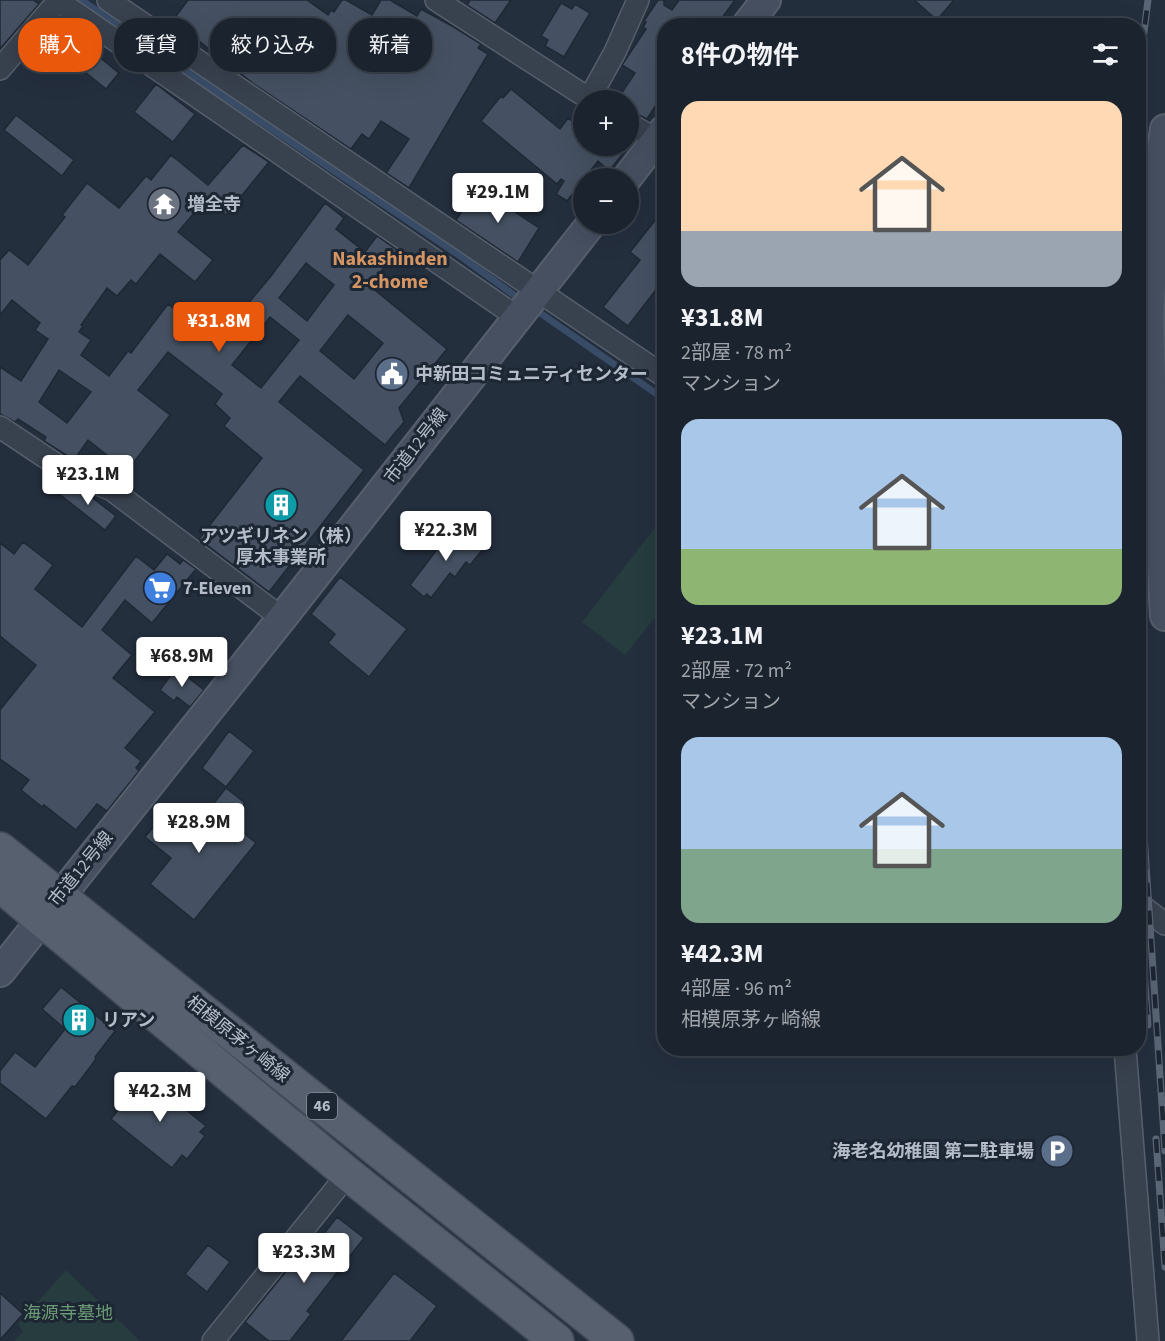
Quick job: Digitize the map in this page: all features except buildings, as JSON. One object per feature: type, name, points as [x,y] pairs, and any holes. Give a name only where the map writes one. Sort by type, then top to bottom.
[{"type":"main road","name":"相模原茅ヶ崎線","points":[[0,849],[50,907],[348,1174],[557,1341]]},
{"type":"main road","name":"相模原茅ヶ崎線","points":[[0,885],[50,907],[617,1341]]},
{"type":"street","points":[[0,69],[58,0],[527,305],[657,372]]},
{"type":"street","points":[[108,0],[527,305]]},
{"type":"street","points":[[436,0],[575,90]]},
{"type":"street","points":[[595,90],[638,0]]},
{"type":"street","points":[[752,18],[766,0]]},
{"type":"street","points":[[639,127],[657,134]]},
{"type":"street","points":[[1165,129],[1157,182],[1149,316],[1165,616]]},
{"type":"street","points":[[635,168],[657,140]]},
{"type":"street","name":"市道12号線","points":[[0,972],[282,618],[583,234]]},
{"type":"street","points":[[0,427],[63,469],[112,489],[282,618]]},
{"type":"street","points":[[1146,909],[1165,924]]},
{"type":"street","points":[[1126,1056],[1148,1341]]},
{"type":"street","points":[[213,1341],[348,1174]]},
{"type":"street","points":[[1145,1297],[1165,1311]]},
{"type":"street","points":[[564,1341],[584,1315]]},
{"type":"green space","points":[[657,525],[657,615],[625,655],[582,622]]},
{"type":"green space","name":"海源寺墓地","points":[[66,1270],[140,1341],[14,1341],[23,1332],[18,1324]]},
{"type":"waterway","points":[[81,0],[456,253],[521,300]]},
{"type":"waterway","points":[[533,308],[657,394]]},
{"type":"railway","points":[[1146,18],[1148,0]]},
{"type":"railway","points":[[1146,864],[1165,1151]]},
{"type":"railway","points":[[1146,998],[1148,1025]]},
{"type":"railway","points":[[1156,1139],[1165,1267]]},
{"type":"place","name":"増全寺","points":[[164,204]]},
{"type":"place","name":"中新田コミュニティセンター","points":[[392,374]]},
{"type":"place","name":"アツギリネン（株） 厚木事業所","points":[[281,505]]},
{"type":"place","name":"7-Eleven","points":[[160,588]]},
{"type":"place","name":"リアン","points":[[79,1020]]},
{"type":"place","name":"海老名幼稚園 第二駐車場","points":[[1057,1151]]},
{"type":"district","name":"Nakashinden 2-chome","points":[[390,270]]}]
